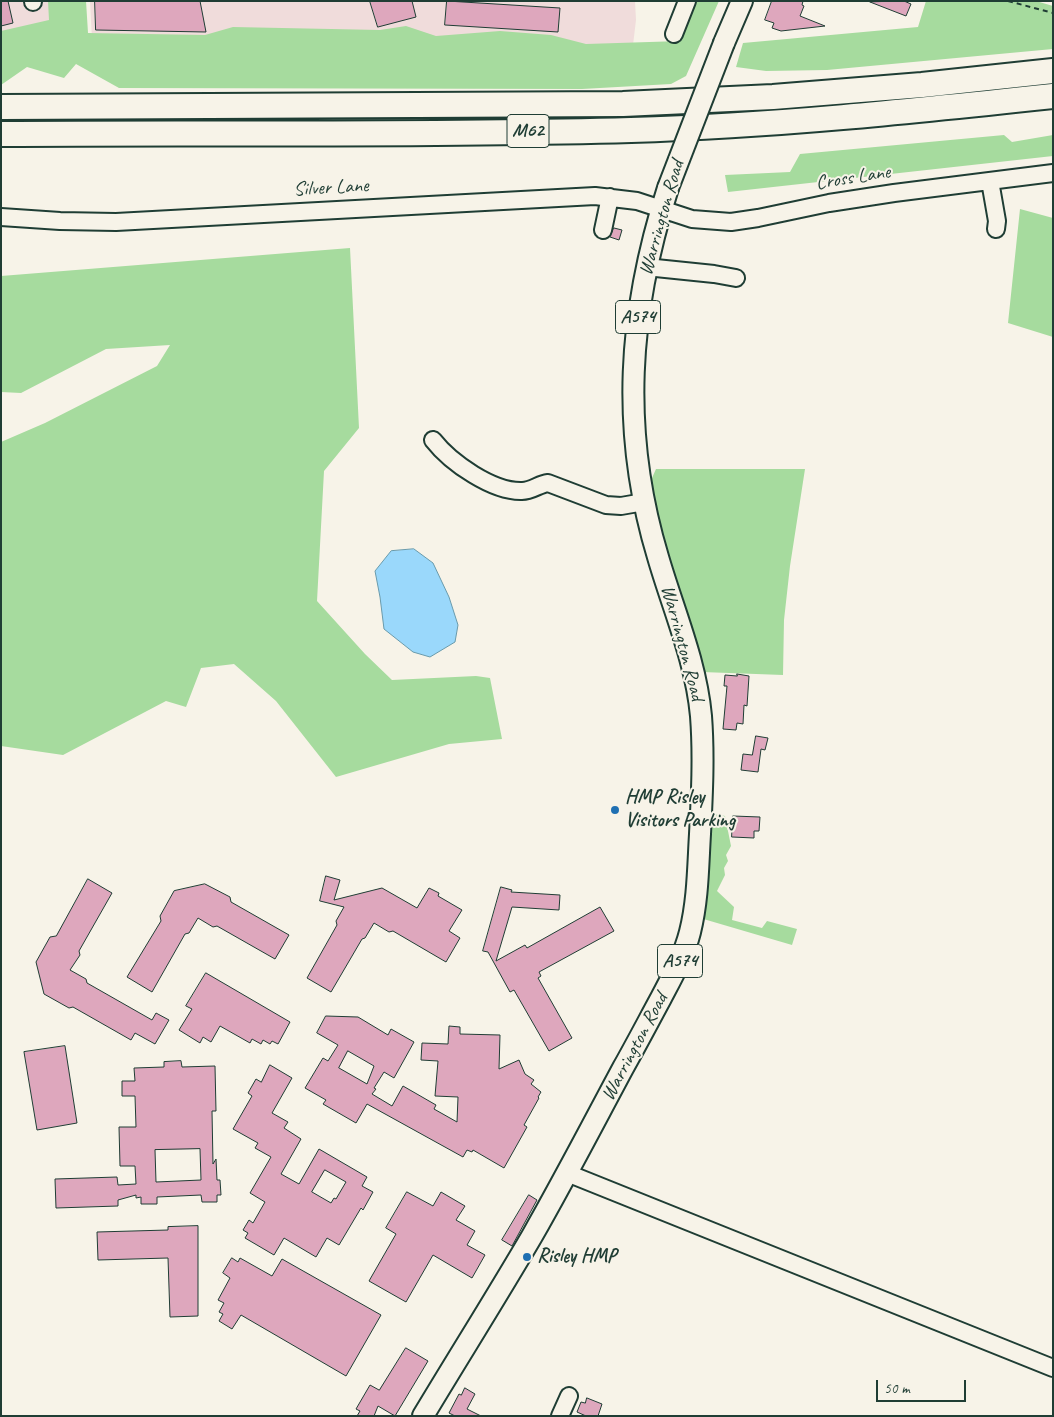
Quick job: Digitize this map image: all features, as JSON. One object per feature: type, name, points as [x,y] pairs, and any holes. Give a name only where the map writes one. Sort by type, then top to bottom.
[{"type":"highway","name":"M62","points":[[1,107],[624,104],[773,98],[1053,71]]},
{"type":"highway","name":"M62","points":[[1,134],[432,133],[632,130],[770,123],[1053,96]]},
{"type":"main road","name":"Warrington Road","points":[[424,1415],[531,1238],[567,1173],[672,977],[690,934],[695,904],[702,781],[701,711],[687,647],[657,556],[644,502],[638,468],[633,388],[638,317],[646,267],[661,209],[742,1]]},
{"type":"street","points":[[674,34],[687,1]]},
{"type":"street","name":"Cross Lane","points":[[661,209],[692,218],[731,222],[847,200],[1053,173]]},
{"type":"street","points":[[990,181],[997,221],[996,229]]},
{"type":"street","name":"Silver Lane","points":[[1,218],[116,222],[561,197],[610,197],[638,201],[661,209]]},
{"type":"street","points":[[602,230],[610,197]]},
{"type":"street","points":[[646,267],[736,278]]},
{"type":"street","points":[[433,440],[454,462],[476,476],[504,488],[521,492],[548,483],[606,505],[621,506],[644,502]]},
{"type":"street","points":[[567,1173],[1053,1368]]},
{"type":"street","points":[[560,1416],[569,1396]]},
{"type":"path","points":[[1008,1],[1053,14]]},
{"type":"shaded area","points":[[1,1],[79,1],[79,22],[1,43]]},
{"type":"shaded area","points":[[90,1],[635,1],[636,20],[633,45],[92,39]]},
{"type":"green space","points":[[48,1],[86,1],[88,33],[205,35],[233,27],[380,30],[406,26],[436,36],[500,31],[551,35],[586,44],[681,41],[696,1],[719,1],[686,76],[671,84],[582,89],[119,88],[76,64],[64,78],[27,67],[1,85],[1,31],[49,20]]},
{"type":"green space","points":[[926,1],[1036,1],[1053,6],[1053,49],[827,70],[766,71],[736,67],[743,43],[918,27]]},
{"type":"green space","points":[[1004,135],[1012,142],[1053,135],[1053,156],[728,192],[725,175],[790,172],[800,154]]},
{"type":"green space","points":[[1020,209],[1053,218],[1053,337],[1008,323]]},
{"type":"green space","points":[[350,248],[359,428],[324,471],[317,601],[365,654],[392,680],[476,676],[490,678],[502,739],[449,744],[336,777],[276,701],[234,664],[201,668],[186,707],[166,701],[63,755],[1,746],[1,442],[45,423],[157,366],[170,345],[106,349],[21,393],[1,392],[1,276]]},
{"type":"green space","points":[[656,469],[805,469],[784,620],[783,675],[702,672],[648,487]]},
{"type":"green space","points":[[710,813],[725,816],[731,846],[726,855],[728,861],[724,868],[725,875],[717,891],[734,907],[732,920],[762,928],[767,921],[797,929],[792,945],[700,918]]},
{"type":"water","points":[[414,549],[433,563],[449,597],[458,625],[455,642],[430,657],[413,652],[384,629],[375,571],[391,551]]},
{"type":"building","points":[[1,1],[8,1],[13,23],[1,26]]},
{"type":"building","points":[[95,1],[200,1],[206,32],[96,30]]},
{"type":"building","points":[[370,1],[412,1],[416,17],[378,27]]},
{"type":"building","points":[[447,1],[560,8],[558,32],[445,25]]},
{"type":"building","points":[[772,1],[803,1],[802,5],[804,6],[800,16],[825,26],[781,31],[772,28],[774,23],[765,20]]},
{"type":"building","points":[[904,1],[911,4],[906,16],[870,2]]},
{"type":"building","points":[[614,228],[622,230],[619,240],[610,237]]},
{"type":"building","points":[[737,674],[749,676],[747,706],[744,705],[743,724],[737,723],[736,730],[723,729],[727,686],[724,686],[725,675],[737,676]]},
{"type":"building","points":[[756,736],[768,738],[765,750],[761,749],[758,772],[741,770],[743,754],[752,755]]},
{"type":"building","points":[[733,816],[760,817],[759,831],[754,831],[754,838],[732,837]]},
{"type":"building","points":[[326,876],[340,880],[334,900],[382,888],[417,908],[429,888],[439,893],[438,896],[462,910],[449,931],[460,938],[446,962],[393,931],[389,932],[374,923],[365,938],[362,939],[331,992],[307,978],[337,925],[336,921],[344,907],[320,901]]},
{"type":"building","points":[[88,879],[112,893],[79,951],[80,955],[70,970],[86,979],[87,983],[152,1020],[156,1013],[169,1020],[155,1044],[135,1033],[131,1040],[73,1007],[69,1008],[44,994],[36,962],[50,937],[56,936]]},
{"type":"building","points":[[205,884],[230,897],[231,902],[289,935],[275,959],[217,926],[213,927],[198,918],[189,933],[185,934],[152,992],[127,977],[161,921],[160,916],[174,891]]},
{"type":"building","points":[[501,887],[512,890],[511,892],[560,895],[559,910],[512,907],[496,961],[525,945],[527,948],[600,907],[614,931],[539,972],[541,976],[538,978],[572,1038],[549,1051],[514,990],[510,992],[488,952],[483,951]]},
{"type":"building","points":[[206,973],[290,1022],[278,1044],[272,1041],[270,1044],[263,1040],[261,1044],[252,1039],[250,1043],[220,1026],[211,1042],[203,1037],[200,1043],[179,1030],[192,1009],[186,1006]]},
{"type":"building","points":[[326,1016],[358,1017],[388,1035],[391,1029],[414,1042],[394,1078],[384,1072],[374,1088],[376,1089],[372,1094],[392,1106],[403,1086],[436,1105],[434,1109],[457,1122],[458,1097],[435,1096],[438,1061],[421,1060],[422,1043],[448,1044],[449,1026],[460,1027],[460,1034],[500,1035],[499,1069],[519,1060],[525,1074],[534,1080],[531,1084],[541,1092],[524,1125],[527,1127],[504,1168],[473,1150],[472,1152],[467,1150],[463,1157],[367,1104],[356,1123],[323,1104],[326,1100],[305,1088],[323,1058],[328,1061],[338,1045],[317,1033]],"holes":[[[348,1051],[374,1066],[367,1084],[339,1068]]]},
{"type":"building","points":[[65,1046],[77,1123],[37,1130],[24,1052]]},
{"type":"building","points":[[181,1061],[182,1067],[215,1066],[216,1111],[212,1111],[213,1164],[216,1159],[217,1180],[220,1180],[221,1195],[217,1195],[217,1202],[202,1202],[201,1195],[157,1197],[157,1204],[141,1204],[141,1197],[136,1198],[136,1195],[118,1200],[118,1206],[56,1208],[55,1179],[117,1177],[118,1185],[136,1184],[135,1166],[120,1166],[119,1127],[136,1127],[135,1096],[122,1096],[122,1081],[135,1081],[134,1068],[164,1067],[164,1062]],"holes":[[[200,1149],[201,1180],[156,1182],[155,1150]]]},
{"type":"building","points":[[270,1065],[292,1078],[272,1113],[288,1122],[284,1128],[301,1139],[281,1174],[299,1184],[319,1149],[367,1177],[362,1186],[373,1192],[339,1245],[327,1238],[316,1257],[284,1238],[274,1255],[245,1238],[248,1233],[243,1230],[249,1220],[253,1223],[265,1202],[250,1193],[271,1157],[255,1148],[258,1143],[233,1129],[252,1096],[248,1093],[256,1079],[261,1082]],"holes":[[[325,1170],[346,1182],[336,1199],[334,1198],[331,1203],[312,1192]]]},
{"type":"building","points":[[407,1192],[433,1206],[441,1192],[465,1206],[456,1220],[475,1231],[467,1245],[485,1255],[472,1278],[433,1255],[406,1302],[369,1281],[396,1234],[386,1228]]},
{"type":"building","points":[[529,1195],[537,1200],[512,1246],[502,1240]]},
{"type":"building","points":[[198,1226],[198,1316],[170,1317],[168,1258],[98,1260],[97,1232],[168,1230],[168,1227]]},
{"type":"building","points":[[232,1258],[238,1262],[240,1258],[272,1276],[282,1259],[381,1315],[346,1376],[241,1315],[232,1329],[219,1321],[223,1314],[219,1312],[224,1303],[218,1300],[230,1278],[223,1273]]},
{"type":"building","points":[[406,1348],[428,1361],[395,1416],[378,1406],[374,1416],[357,1416],[360,1411],[356,1409],[370,1385],[379,1390]]},
{"type":"building","points":[[465,1388],[475,1394],[467,1409],[481,1416],[455,1416],[449,1413],[459,1394],[461,1395]]},
{"type":"building","points":[[587,1398],[602,1404],[598,1416],[586,1416],[577,1412],[581,1402],[585,1403]]},
{"type":"place","name":"HMP Risley Visitors Parking","points":[[615,810]]},
{"type":"place","name":"Risley HMP","points":[[527,1257]]}]
